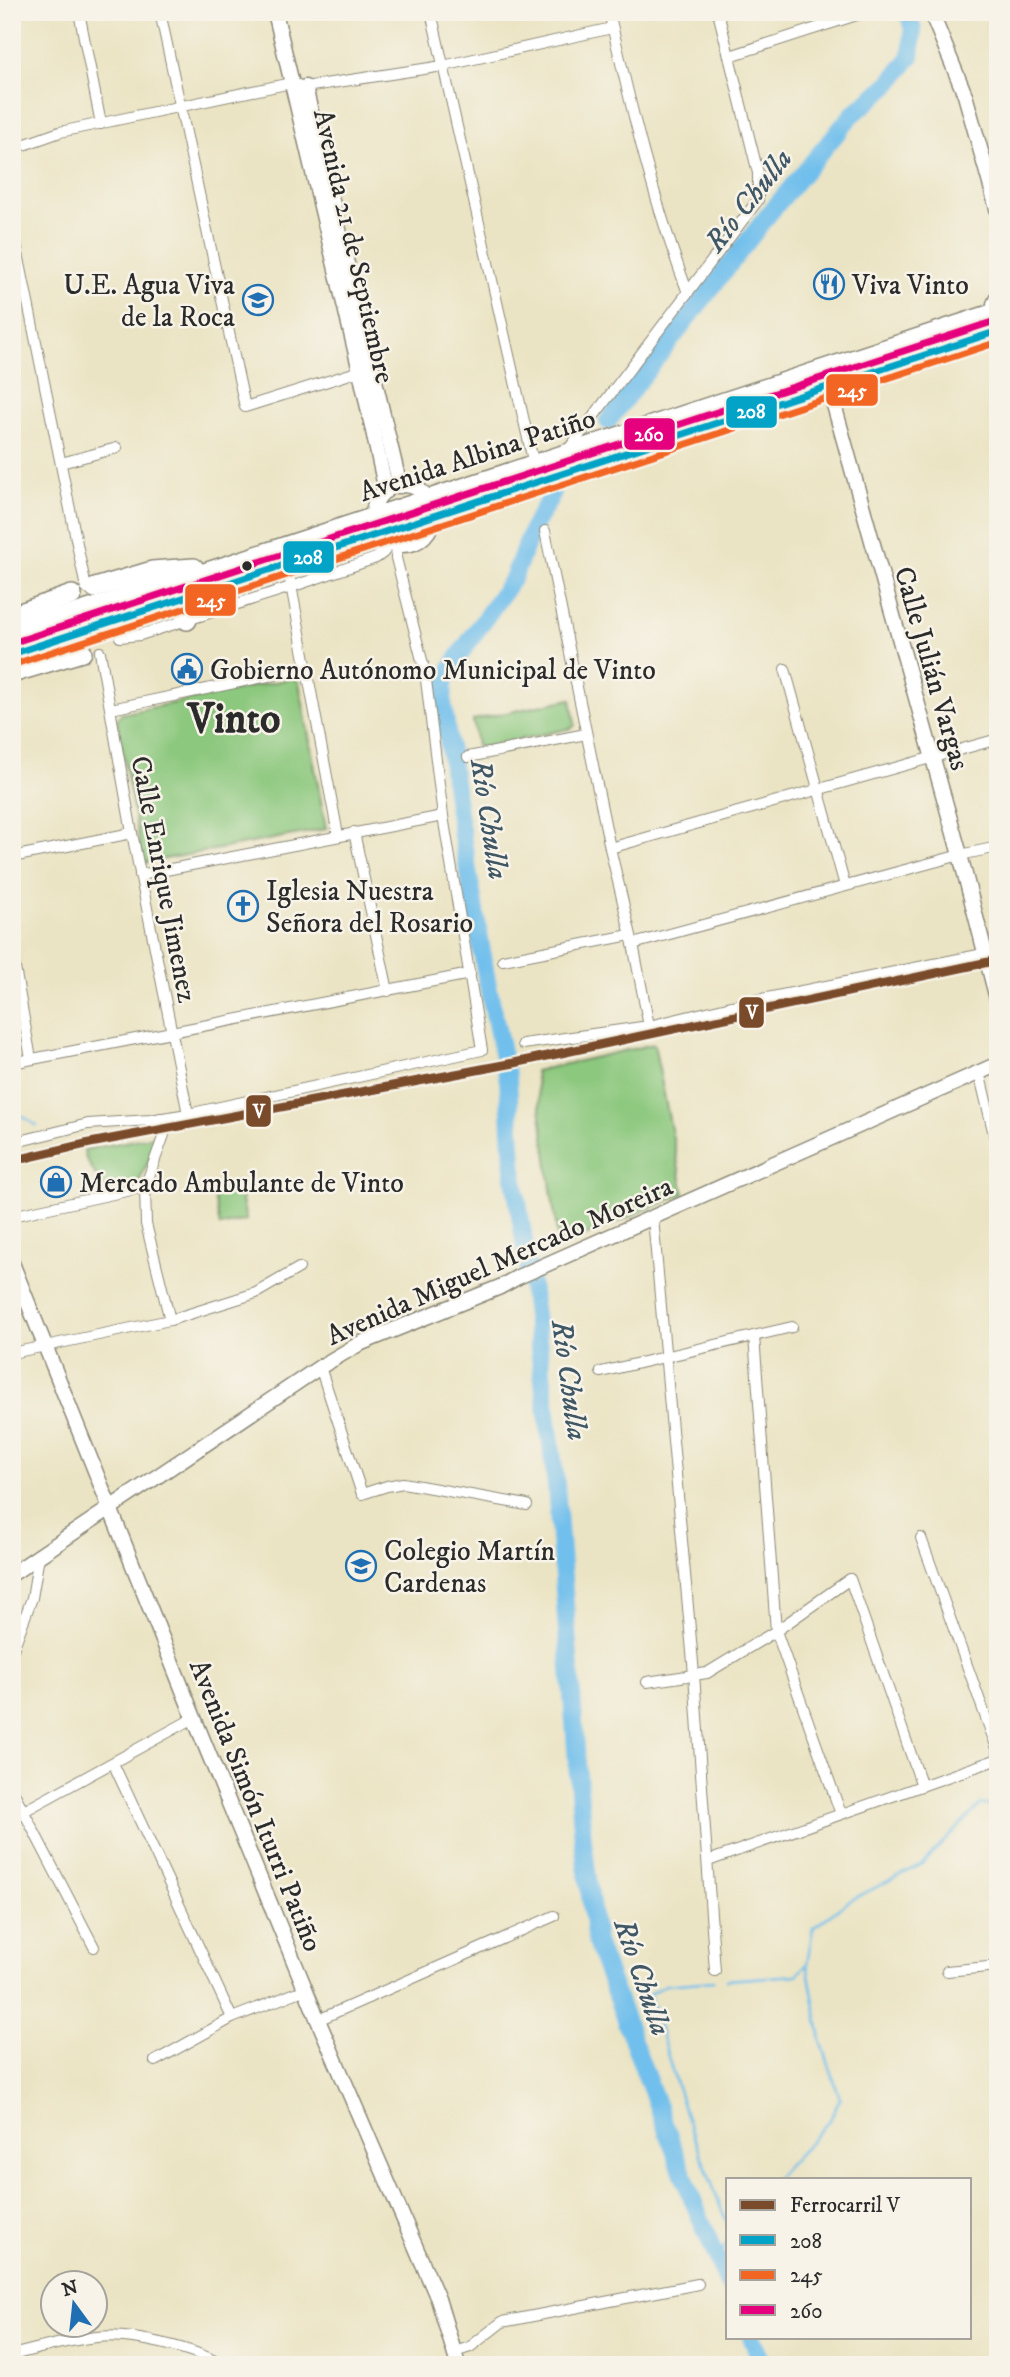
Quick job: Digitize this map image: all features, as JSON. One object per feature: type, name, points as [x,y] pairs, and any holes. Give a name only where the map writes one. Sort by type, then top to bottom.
[{"type":"highway","name":"Avenida Albina Patiño","points":[[431,508],[829,387],[997,316]]},
{"type":"highway","name":"Avenida Albina Patiño","points":[[12,634],[121,619],[286,564],[385,535],[431,508],[564,454],[997,316]]},
{"type":"highway","name":"Avenida Albina Patiño","points":[[121,619],[223,567],[385,535]]},
{"type":"highway","points":[[12,616],[84,590],[152,571],[223,567]]},
{"type":"highway","points":[[180,600],[187,620]]},
{"type":"highway","name":"Avenida Albina Patiño","points":[[12,654],[63,628]]},
{"type":"highway","points":[[12,673],[91,652]]},
{"type":"main road","name":"Avenida 21 de Septiembre","points":[[275,12],[298,85],[365,369],[400,486]]},
{"type":"main road","points":[[931,12],[965,95],[998,212]]},
{"type":"main road","name":"Avenida 21 de Septiembre","points":[[365,369],[386,491]]},
{"type":"main road","name":"Calle Julián Vargas","points":[[829,387],[960,855],[991,952],[989,971],[998,1003]]},
{"type":"main road","points":[[400,486],[415,488],[431,508],[429,530],[419,541],[411,544],[385,535],[376,502],[386,491],[400,486]]},
{"type":"main road","name":"Avenida Miguel Mercado Moreira","points":[[12,1574],[320,1367],[359,1344],[500,1287],[998,1063]]},
{"type":"main road","name":"Avenida Simón Iturri Patiño","points":[[12,1263],[318,2020],[438,2299],[456,2358]]},
{"type":"street","points":[[79,12],[101,124]]},
{"type":"street","points":[[160,12],[245,407],[365,369]]},
{"type":"street","points":[[430,12],[534,465]]},
{"type":"street","points":[[609,12],[649,181],[688,293]]},
{"type":"street","points":[[564,454],[758,200],[758,173],[718,12]]},
{"type":"street","points":[[730,56],[866,12]]},
{"type":"street","points":[[12,149],[60,132],[298,85],[443,66],[612,28]]},
{"type":"street","points":[[12,224],[84,590]]},
{"type":"street","points":[[61,463],[117,448]]},
{"type":"street","points":[[545,531],[649,1026]]},
{"type":"street","points":[[121,619],[110,648],[91,652],[71,645],[63,628],[62,609],[84,590],[111,594],[121,619],[139,635],[376,558],[383,554],[385,535]]},
{"type":"street","points":[[12,1143],[88,1124],[188,1114],[482,1050],[443,816],[425,672],[396,558],[385,535]]},
{"type":"street","points":[[286,564],[338,835]]},
{"type":"street","name":"Calle Enrique Jimenez","points":[[91,652],[111,709],[140,875],[188,1114]]},
{"type":"street","points":[[111,709],[307,668]]},
{"type":"street","points":[[785,669],[845,886]]},
{"type":"street","points":[[468,757],[586,734]]},
{"type":"street","points":[[610,848],[998,739]]},
{"type":"street","points":[[140,875],[443,816]]},
{"type":"street","points":[[12,857],[132,832]]},
{"type":"street","points":[[354,832],[388,991]]},
{"type":"street","points":[[503,960],[632,940],[998,847]]},
{"type":"street","points":[[12,951],[31,1059]]},
{"type":"street","points":[[523,1044],[649,1026],[752,1001],[991,952]]},
{"type":"street","points":[[12,1063],[470,974]]},
{"type":"street","points":[[979,1072],[998,1151]]},
{"type":"street","points":[[160,1118],[164,1135],[145,1187],[146,1224],[170,1320]]},
{"type":"street","points":[[12,1216],[145,1187]]},
{"type":"street","points":[[653,1217],[694,1674],[715,1971]]},
{"type":"street","points":[[12,1353],[170,1320],[256,1293],[299,1268]]},
{"type":"street","points":[[601,1372],[792,1327]]},
{"type":"street","points":[[754,1336],[776,1631],[841,1814]]},
{"type":"street","points":[[320,1367],[362,1494],[403,1483],[527,1505]]},
{"type":"street","points":[[921,1538],[998,1751]]},
{"type":"street","points":[[12,1652],[32,1598],[39,1556]]},
{"type":"street","points":[[647,1682],[707,1673],[776,1631],[849,1579],[922,1786]]},
{"type":"street","points":[[24,1811],[194,1718]]},
{"type":"street","points":[[708,1861],[998,1759]]},
{"type":"street","points":[[113,1763],[232,2018]]},
{"type":"street","points":[[12,1789],[94,1947]]},
{"type":"street","points":[[318,2020],[554,1916]]},
{"type":"street","points":[[947,1972],[998,1966]]},
{"type":"street","points":[[155,2061],[232,2018],[306,1989]]},
{"type":"street","points":[[456,2358],[502,2322],[698,2284]]},
{"type":"street","points":[[12,2355],[101,2336],[173,2346],[222,2365]]},
{"type":"green space","points":[[294,678],[299,682],[326,829],[143,863],[117,720],[121,714]]},
{"type":"green space","points":[[571,699],[575,725],[572,728],[481,748],[477,746],[473,720]]},
{"type":"green space","points":[[654,1044],[684,1194],[559,1247],[535,1071]]},
{"type":"green space","points":[[160,1135],[139,1182],[105,1190],[86,1159],[84,1150]]},
{"type":"green space","points":[[238,1182],[246,1220],[220,1226],[212,1188]]},
{"type":"waterway","name":"Río Chulla","points":[[608,421],[768,215],[852,115],[890,83],[911,56],[913,30],[908,12]]},
{"type":"waterway","name":"Río Chulla","points":[[552,495],[535,523],[513,578],[444,682],[443,702],[458,812],[487,981],[508,1080],[514,1178],[531,1284],[556,1485],[583,1841],[596,1942],[694,2203],[726,2279]]},
{"type":"waterway","points":[[12,1109],[37,1126]]},
{"type":"waterway","points":[[726,1980],[797,1975],[807,1964],[813,1928],[849,1901],[922,1864],[981,1804],[998,1808]]},
{"type":"waterway","points":[[776,2178],[830,2120],[840,2099],[821,2040],[807,1964]]},
{"type":"waterway","points":[[714,1981],[665,1985],[649,1994],[686,2116],[726,2221]]},
{"type":"waterway","points":[[718,2259],[726,2245]]},
{"type":"waterway","name":"Río Chulla","points":[[751,2338],[763,2365]]},
{"type":"rail line","name":"V","points":[[12,1161],[90,1143],[514,1063],[998,960]]},
{"type":"transit line","name":"260","points":[[12,643],[995,321]]},
{"type":"transit line","name":"208","points":[[12,654],[998,331]]},
{"type":"transit line","name":"245","points":[[15,664],[998,342]]},
{"type":"place","name":"Viva Vinto","points":[[829,284]]},
{"type":"place","name":"U.E. Agua Viva de la Roca","points":[[258,300]]},
{"type":"place","name":"Gobierno Autónomo Municipal de Vinto","points":[[187,669]]},
{"type":"place","name":"Iglesia Nuestra Señora del Rosario","points":[[243,906]]},
{"type":"place","name":"Mercado Ambulante de Vinto","points":[[56,1182]]},
{"type":"place","name":"Colegio Martín Cardenas","points":[[361,1566]]},
{"type":"district","name":"Vinto","points":[[234,717]]}]
